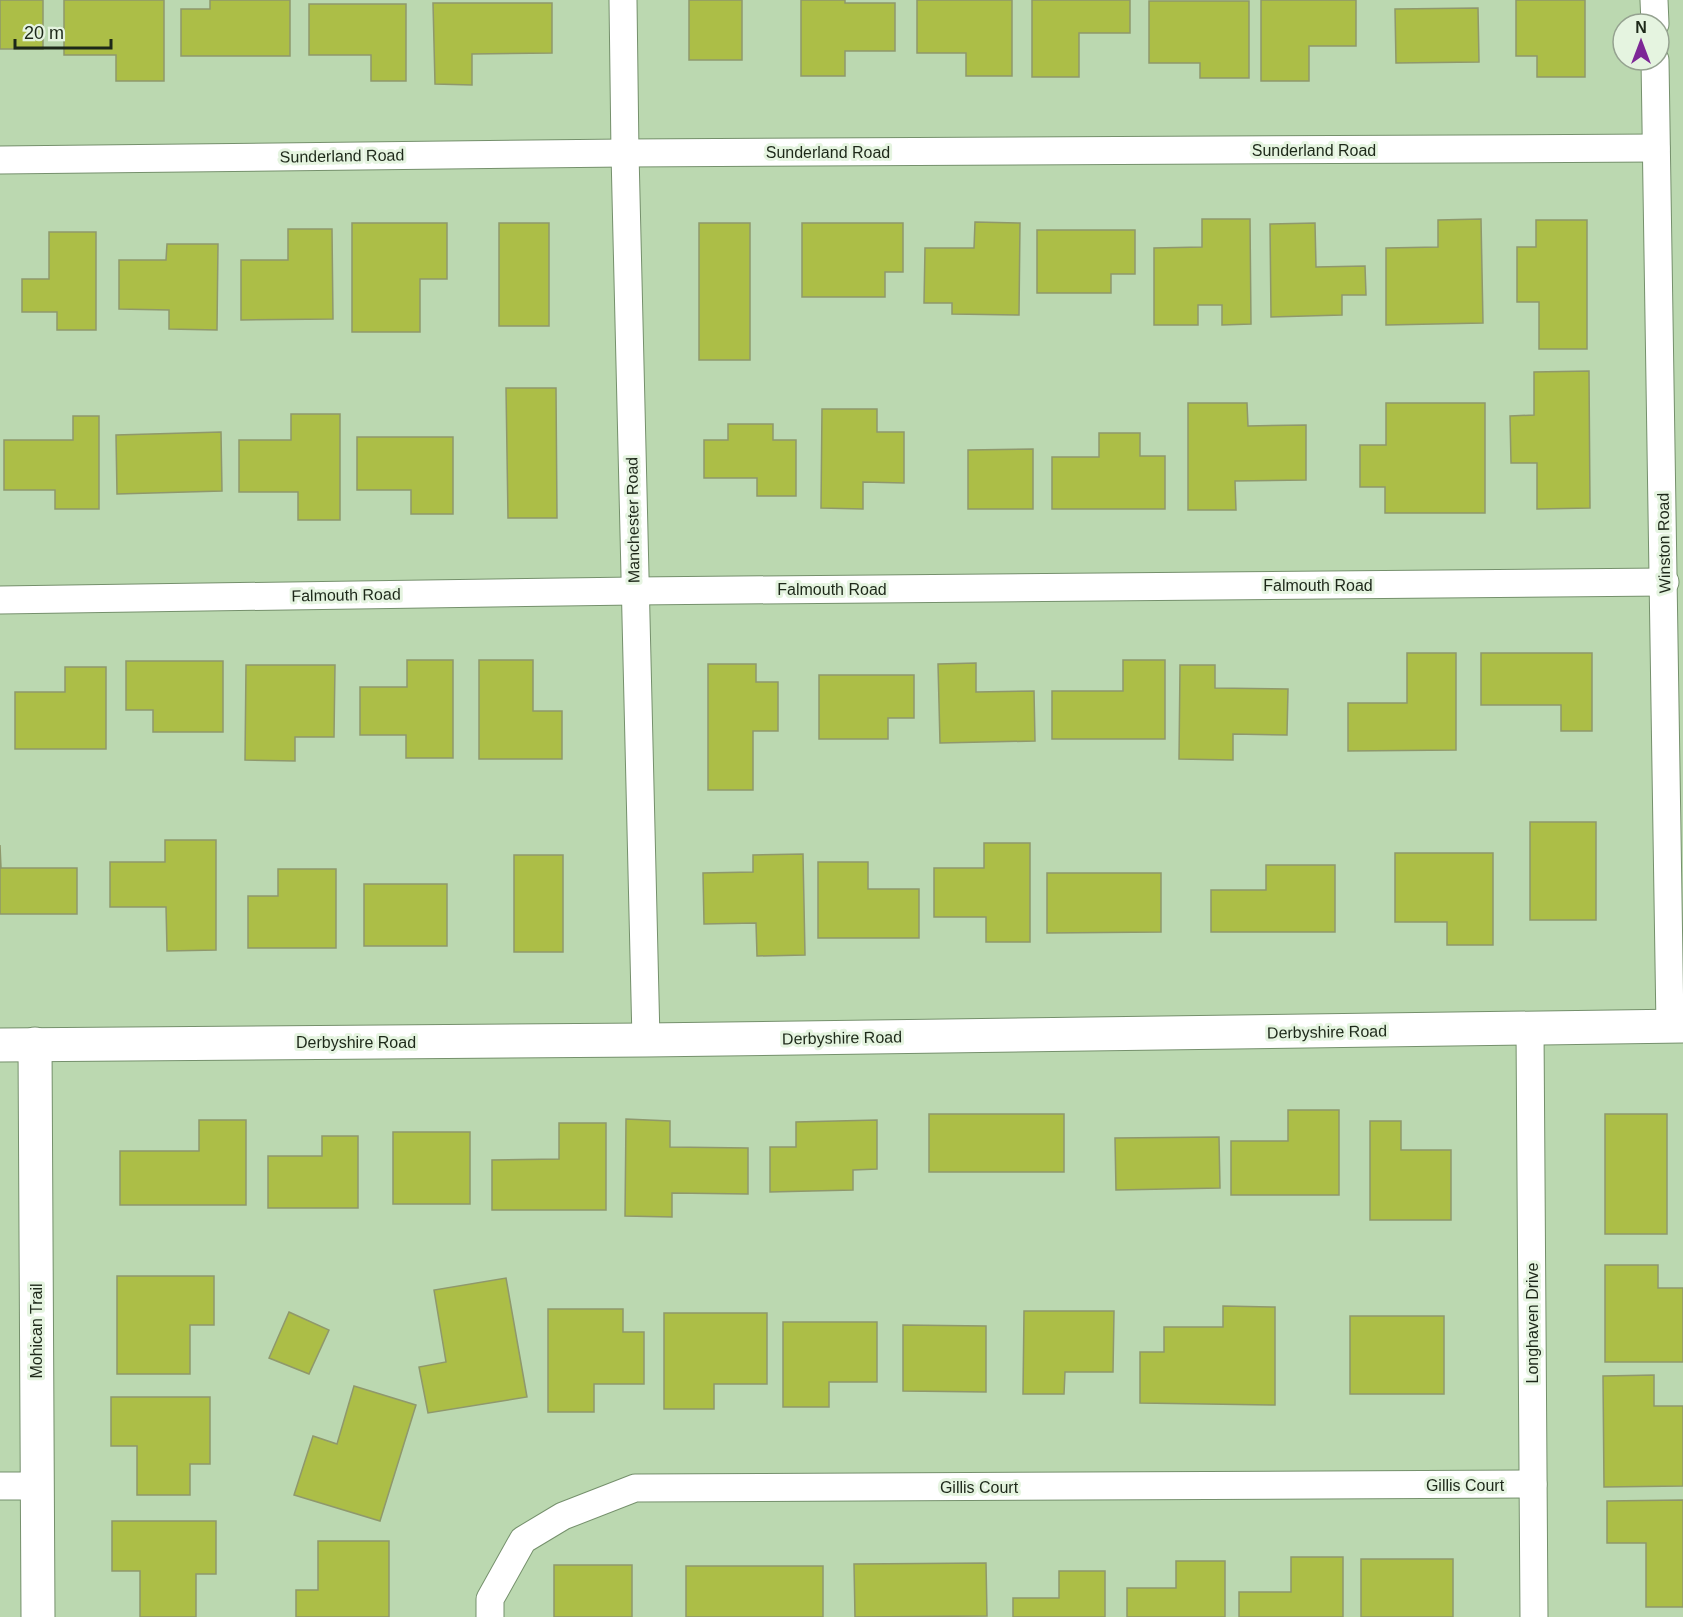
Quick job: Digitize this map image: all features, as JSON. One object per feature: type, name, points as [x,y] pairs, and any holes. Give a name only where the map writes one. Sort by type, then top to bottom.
[{"type":"street","name":"Manchester Road","points":[[623,0],[646,1040]]},
{"type":"street","name":"Winston Road","points":[[1655,72],[1665,582],[1677,1027]]},
{"type":"street","name":"Sunderland Road","points":[[0,160],[625,153],[1656,148]]},
{"type":"street","name":"Falmouth Road","points":[[0,600],[635,591],[1665,582]]},
{"type":"street","name":"Derbyshire Road","points":[[0,1045],[646,1040],[1677,1027]]},
{"type":"street","name":"Longhaven Drive","points":[[1530,1029],[1534,1617]]},
{"type":"street","name":"Mohican Trail","points":[[35,1044],[38,1617]]},
{"type":"street","name":"Gillis Court","points":[[490,1617],[490,1599],[523,1540],[563,1516],[635,1488],[1533,1484]]},
{"type":"street","points":[[0,1486],[36,1486]]},
{"type":"building","points":[[0,0],[43,0],[43,49],[0,49]]},
{"type":"building","points":[[64,0],[164,0],[164,81],[116,81],[116,55],[64,55]]},
{"type":"building","points":[[210,0],[290,0],[290,56],[181,56],[181,9],[210,9]]},
{"type":"building","points":[[689,0],[742,0],[742,60],[689,60]]},
{"type":"building","points":[[801,0],[895,3],[895,51],[845,51],[845,76],[801,76]]},
{"type":"building","points":[[917,0],[1012,0],[1012,76],[966,76],[966,53],[917,53]]},
{"type":"building","points":[[1032,0],[1130,0],[1130,33],[1079,33],[1079,77],[1032,77]]},
{"type":"building","points":[[1261,0],[1356,0],[1356,46],[1309,46],[1309,81],[1261,81]]},
{"type":"building","points":[[1516,0],[1585,0],[1585,77],[1537,77],[1537,56],[1516,56]]},
{"type":"building","points":[[1149,1],[1249,1],[1249,78],[1200,78],[1200,63],[1149,63]]},
{"type":"building","points":[[433,3],[552,3],[552,53],[472,54],[472,85],[435,84]]},
{"type":"building","points":[[309,4],[406,4],[406,81],[371,81],[371,55],[309,55]]},
{"type":"building","points":[[1478,8],[1479,62],[1396,63],[1395,9]]},
{"type":"building","points":[[1202,219],[1250,219],[1251,324],[1222,325],[1222,305],[1198,305],[1198,325],[1154,325],[1154,248],[1202,247]]},
{"type":"building","points":[[1481,219],[1483,323],[1386,325],[1386,248],[1438,247],[1438,220]]},
{"type":"building","points":[[1536,220],[1587,220],[1587,349],[1539,349],[1539,302],[1517,302],[1517,247],[1536,247]]},
{"type":"building","points":[[975,222],[1020,223],[1019,315],[952,314],[952,303],[924,303],[925,248],[974,248]]},
{"type":"building","points":[[352,223],[447,223],[447,279],[420,279],[420,332],[352,332]]},
{"type":"building","points":[[499,223],[549,223],[549,326],[499,326]]},
{"type":"building","points":[[699,223],[750,223],[750,360],[699,360]]},
{"type":"building","points":[[802,223],[903,223],[903,272],[885,272],[885,297],[802,297]]},
{"type":"building","points":[[1315,223],[1316,267],[1365,266],[1366,295],[1342,295],[1342,315],[1271,317],[1270,224]]},
{"type":"building","points":[[288,229],[332,229],[333,319],[241,320],[241,260],[288,260]]},
{"type":"building","points":[[1037,230],[1135,230],[1135,274],[1111,274],[1111,293],[1037,293]]},
{"type":"building","points":[[49,232],[96,232],[96,330],[57,330],[57,312],[22,312],[22,279],[49,279]]},
{"type":"building","points":[[167,244],[218,244],[217,330],[169,329],[169,310],[119,309],[119,260],[166,260]]},
{"type":"building","points":[[1589,371],[1590,508],[1537,509],[1537,463],[1511,463],[1510,416],[1534,415],[1534,372]]},
{"type":"building","points":[[506,388],[556,388],[557,518],[508,518]]},
{"type":"building","points":[[1188,403],[1247,403],[1248,426],[1306,425],[1306,480],[1235,481],[1236,510],[1188,510]]},
{"type":"building","points":[[1386,403],[1485,403],[1485,513],[1385,513],[1385,487],[1360,487],[1360,445],[1386,445]]},
{"type":"building","points":[[822,409],[877,409],[877,432],[904,432],[904,483],[863,482],[863,509],[821,508]]},
{"type":"building","points":[[291,414],[340,414],[340,520],[298,520],[298,492],[239,492],[239,440],[291,440]]},
{"type":"building","points":[[73,416],[99,416],[99,509],[55,509],[55,490],[4,490],[4,440],[73,440]]},
{"type":"building","points":[[728,424],[773,424],[773,440],[796,440],[796,496],[757,496],[757,478],[704,478],[704,440],[728,440]]},
{"type":"building","points":[[221,432],[222,491],[117,494],[116,435]]},
{"type":"building","points":[[1099,433],[1140,433],[1140,456],[1165,456],[1165,509],[1052,509],[1052,457],[1099,457]]},
{"type":"building","points":[[357,437],[453,437],[453,514],[411,514],[411,490],[357,490]]},
{"type":"building","points":[[1033,449],[1033,509],[968,509],[968,450]]},
{"type":"building","points":[[1407,653],[1456,653],[1456,750],[1348,751],[1348,703],[1407,703]]},
{"type":"building","points":[[1481,653],[1592,653],[1592,731],[1561,731],[1561,705],[1481,705]]},
{"type":"building","points":[[407,660],[453,660],[453,758],[406,758],[406,735],[360,735],[360,687],[407,687]]},
{"type":"building","points":[[479,660],[533,660],[533,711],[562,711],[562,759],[479,759]]},
{"type":"building","points":[[1123,660],[1165,660],[1165,739],[1052,739],[1052,691],[1123,691]]},
{"type":"building","points":[[126,661],[223,661],[223,732],[153,732],[153,710],[126,710]]},
{"type":"building","points":[[976,663],[976,692],[1034,691],[1035,741],[940,743],[938,664]]},
{"type":"building","points":[[708,664],[756,664],[756,682],[778,682],[778,731],[753,731],[753,790],[708,790]]},
{"type":"building","points":[[246,665],[335,665],[334,737],[295,737],[295,761],[245,760]]},
{"type":"building","points":[[1180,665],[1215,665],[1215,688],[1288,689],[1287,735],[1233,734],[1233,760],[1179,759]]},
{"type":"building","points":[[65,667],[106,667],[106,749],[15,749],[15,692],[65,692]]},
{"type":"building","points":[[819,675],[914,675],[914,718],[888,718],[888,739],[819,739]]},
{"type":"building","points":[[1530,822],[1596,822],[1596,920],[1530,920]]},
{"type":"building","points":[[165,840],[216,840],[216,950],[167,951],[166,907],[110,907],[110,862],[165,862]]},
{"type":"building","points":[[984,843],[1030,843],[1030,942],[986,942],[986,917],[934,917],[934,868],[984,868]]},
{"type":"building","points":[[0,845],[1,868],[77,868],[77,914],[0,914]]},
{"type":"building","points":[[1395,853],[1493,853],[1493,945],[1447,945],[1447,922],[1395,922]]},
{"type":"building","points":[[803,854],[805,955],[757,956],[756,923],[704,924],[703,873],[753,872],[753,855]]},
{"type":"building","points":[[514,855],[563,855],[563,952],[514,952]]},
{"type":"building","points":[[818,862],[868,862],[868,889],[919,889],[919,938],[818,938]]},
{"type":"building","points":[[1266,865],[1335,865],[1335,932],[1211,932],[1211,890],[1266,890]]},
{"type":"building","points":[[278,869],[336,869],[336,948],[248,948],[248,896],[278,896]]},
{"type":"building","points":[[1047,873],[1161,873],[1161,932],[1047,933]]},
{"type":"building","points":[[364,884],[447,884],[447,946],[364,946]]},
{"type":"building","points":[[1288,1110],[1339,1110],[1339,1195],[1231,1195],[1231,1141],[1288,1141]]},
{"type":"building","points":[[929,1114],[1064,1114],[1064,1172],[929,1172]]},
{"type":"building","points":[[1605,1114],[1667,1114],[1667,1234],[1605,1234]]},
{"type":"building","points":[[626,1119],[670,1121],[670,1147],[748,1148],[748,1194],[672,1193],[672,1217],[625,1216]]},
{"type":"building","points":[[199,1120],[246,1120],[246,1205],[120,1205],[120,1151],[199,1151]]},
{"type":"building","points":[[877,1120],[877,1169],[853,1170],[853,1190],[770,1192],[770,1147],[796,1147],[796,1122]]},
{"type":"building","points":[[1370,1121],[1401,1121],[1401,1150],[1451,1150],[1451,1220],[1370,1220]]},
{"type":"building","points":[[559,1123],[606,1123],[606,1210],[492,1210],[492,1160],[559,1159]]},
{"type":"building","points":[[393,1132],[470,1132],[470,1204],[393,1204]]},
{"type":"building","points":[[322,1136],[358,1136],[358,1208],[268,1208],[268,1156],[322,1156]]},
{"type":"building","points":[[1219,1137],[1220,1188],[1116,1190],[1115,1138]]},
{"type":"building","points":[[1605,1265],[1658,1265],[1658,1288],[1683,1288],[1683,1362],[1605,1362]]},
{"type":"building","points":[[117,1276],[214,1276],[214,1325],[190,1325],[190,1374],[117,1374]]},
{"type":"building","points":[[506,1278],[527,1397],[428,1413],[419,1367],[446,1362],[434,1290]]},
{"type":"building","points":[[1223,1306],[1275,1307],[1275,1405],[1140,1403],[1140,1352],[1164,1352],[1164,1327],[1223,1327]]},
{"type":"building","points":[[548,1309],[623,1309],[623,1332],[644,1332],[644,1384],[594,1384],[594,1412],[548,1412]]},
{"type":"building","points":[[1024,1311],[1114,1311],[1113,1372],[1065,1372],[1064,1394],[1023,1394]]},
{"type":"building","points":[[289,1312],[329,1330],[309,1374],[269,1358]]},
{"type":"building","points":[[664,1313],[767,1313],[767,1384],[714,1384],[714,1409],[664,1409]]},
{"type":"building","points":[[1350,1316],[1444,1316],[1444,1394],[1350,1394]]},
{"type":"building","points":[[783,1322],[877,1322],[877,1382],[829,1382],[829,1407],[783,1407]]},
{"type":"building","points":[[903,1325],[986,1326],[986,1392],[903,1391]]},
{"type":"building","points":[[1654,1375],[1654,1406],[1683,1406],[1683,1486],[1604,1487],[1603,1376]]},
{"type":"building","points":[[354,1386],[416,1405],[380,1521],[294,1495],[313,1436],[337,1444]]},
{"type":"building","points":[[111,1397],[210,1397],[210,1464],[190,1464],[190,1495],[137,1495],[137,1446],[111,1446]]},
{"type":"building","points":[[1683,1500],[1683,1607],[1646,1607],[1646,1543],[1607,1543],[1607,1501]]},
{"type":"building","points":[[112,1521],[216,1521],[216,1574],[196,1574],[196,1617],[140,1617],[140,1571],[112,1571]]},
{"type":"building","points":[[318,1541],[389,1541],[389,1617],[296,1617],[296,1590],[318,1590]]},
{"type":"building","points":[[1291,1557],[1343,1557],[1343,1617],[1239,1617],[1239,1592],[1291,1592]]},
{"type":"building","points":[[1361,1559],[1453,1559],[1453,1617],[1361,1617]]},
{"type":"building","points":[[1176,1561],[1225,1561],[1225,1617],[1127,1617],[1127,1588],[1176,1588]]},
{"type":"building","points":[[986,1563],[987,1616],[855,1617],[854,1564]]},
{"type":"building","points":[[554,1565],[632,1565],[632,1617],[554,1617]]},
{"type":"building","points":[[686,1566],[823,1566],[823,1617],[686,1617]]},
{"type":"building","points":[[1059,1571],[1105,1571],[1105,1617],[1013,1617],[1013,1598],[1059,1598]]}]
